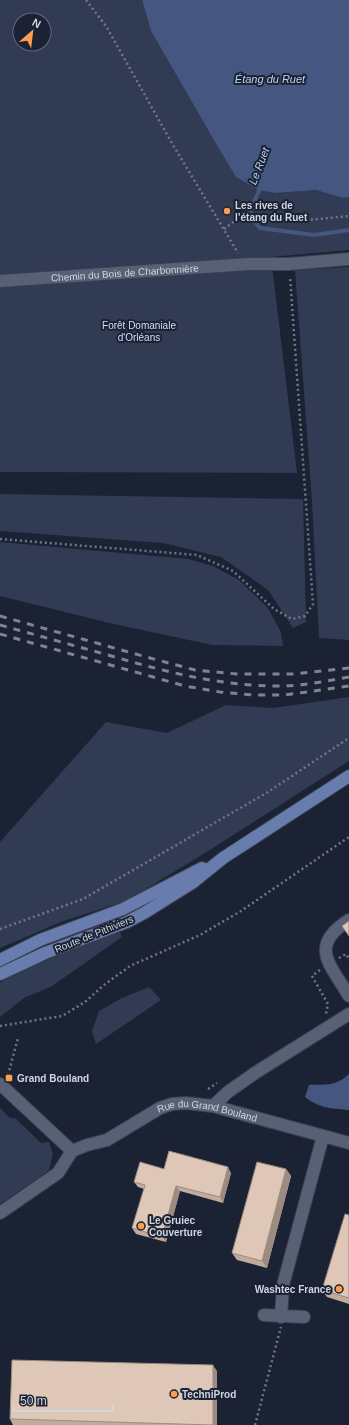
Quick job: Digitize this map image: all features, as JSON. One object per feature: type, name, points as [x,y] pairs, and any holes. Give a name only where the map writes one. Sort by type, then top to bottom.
[{"type":"main road","name":"Route de Pithiviers","points":[[0,974],[45,953],[127,922],[192,882],[223,858],[349,776]]},
{"type":"main road","name":"Route de Pithiviers","points":[[0,960],[40,940],[123,909],[223,858]]},
{"type":"street","name":"Chemin du Bois de Charbonnière","points":[[0,281],[249,264],[289,264],[349,259]]},
{"type":"street","points":[[349,920],[335,930],[327,943],[325,950],[326,958],[329,964],[349,996]]},
{"type":"street","points":[[213,1106],[228,1092],[255,1073],[349,1014]]},
{"type":"street","points":[[0,1213],[58,1173],[72,1152],[4,1080]]},
{"type":"street","name":"Rue du Grand Bouland","points":[[72,1152],[87,1145],[107,1140],[160,1108],[172,1104],[198,1103],[349,1143]]},
{"type":"street","points":[[281,1317],[283,1285],[323,1136]]},
{"type":"street","points":[[264,1315],[304,1317]]},
{"type":"path","points":[[86,0],[106,26],[173,145],[239,255],[249,264]]},
{"type":"path","points":[[224,229],[236,220],[243,219],[263,221],[309,220],[349,216]]},
{"type":"path","points":[[0,538],[197,555],[233,571],[274,609],[292,618],[305,616],[313,604],[289,264]]},
{"type":"path","points":[[0,929],[83,898],[268,792],[349,738]]},
{"type":"path","points":[[0,1026],[62,1016],[85,1002],[104,985],[130,966],[200,935],[248,906],[349,837]]},
{"type":"path","points":[[322,1018],[327,1014],[328,1004],[312,976],[346,954],[349,959]]},
{"type":"path","points":[[4,1080],[18,1038]]},
{"type":"path","points":[[208,1089],[220,1082]]},
{"type":"path","points":[[255,1425],[282,1325],[281,1317]]},
{"type":"green space","name":"Forêt Domaniale d'Orléans","points":[[0,0],[142,0],[151,31],[208,130],[276,193],[316,190],[342,198],[349,197],[349,250],[271,257],[297,473],[0,472]]},
{"type":"green space","points":[[349,267],[349,640],[319,638],[312,501],[295,270]]},
{"type":"green space","points":[[0,494],[303,499],[306,622],[293,628],[268,590],[221,557],[163,543],[0,531]]},
{"type":"green space","points":[[0,542],[188,559],[213,566],[239,580],[267,607],[281,632],[283,646],[212,645],[114,624],[0,596]]},
{"type":"green space","points":[[349,697],[349,761],[205,853],[128,900],[61,922],[0,948],[0,842],[106,722],[167,733],[226,705],[273,708]]},
{"type":"green space","points":[[119,930],[122,937],[52,986],[24,998],[0,1017],[0,983],[8,976]]},
{"type":"green space","points":[[149,987],[161,1000],[96,1044],[92,1031],[99,1011],[122,998]]},
{"type":"green space","points":[[0,1108],[10,1118],[15,1118],[41,1143],[49,1142],[53,1154],[49,1170],[0,1204]]},
{"type":"water","name":"Étang du Ruet","points":[[142,0],[349,0],[349,197],[342,198],[316,190],[276,193],[259,190],[236,177],[151,31]]},
{"type":"water","points":[[349,1074],[349,1110],[321,1106],[305,1097],[309,1085],[326,1085],[335,1083]]},
{"type":"building","points":[[349,921],[349,936],[342,926]]},
{"type":"building","points":[[169,1151],[228,1167],[220,1197],[176,1186],[162,1237],[132,1228],[145,1185],[134,1182],[140,1162],[164,1169]]},
{"type":"building","points":[[257,1162],[286,1169],[262,1261],[232,1253]]},
{"type":"building","points":[[345,1214],[349,1215],[349,1298],[322,1290]]},
{"type":"building","points":[[12,1360],[213,1365],[213,1425],[10,1419]]},
{"type":"waterway","name":"Le Ruet","points":[[261,187],[250,210],[251,218],[260,228],[314,235],[349,230]]},
{"type":"railway","points":[[0,616],[195,670],[237,674],[294,674],[349,668]]},
{"type":"railway","points":[[0,625],[151,667],[214,681],[236,684],[289,686],[349,677]]},
{"type":"railway","points":[[0,634],[185,686],[220,692],[253,695],[285,695],[349,686]]},
{"type":"place","name":"Les rives de l’étang du Ruet","points":[[227,211]]},
{"type":"place","name":"Grand Bouland","points":[[9,1078]]},
{"type":"place","name":"Le Gruiec Couverture","points":[[141,1226]]},
{"type":"place","name":"Washtec France","points":[[339,1289]]},
{"type":"place","name":"TechniProd","points":[[174,1394]]}]
